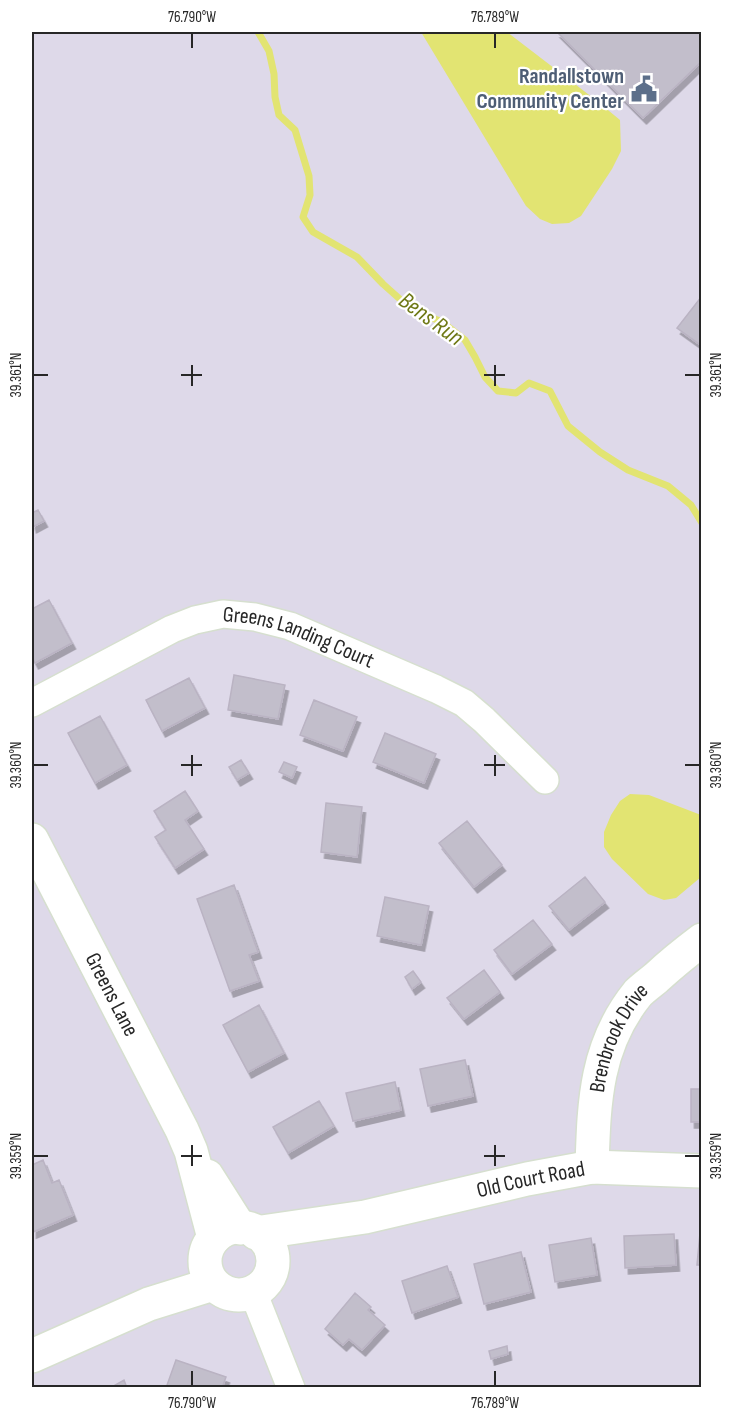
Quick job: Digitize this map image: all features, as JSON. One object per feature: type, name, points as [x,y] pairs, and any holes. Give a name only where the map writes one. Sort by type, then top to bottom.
[{"type":"street","name":"Greens Landing Court","points":[[32,703],[172,629],[195,620],[223,614],[255,617],[290,626],[464,703],[545,780]]},
{"type":"street","name":"Greens Lane","points":[[32,840],[177,1120],[234,1249]]},
{"type":"street","name":"Brenbrook Drive","points":[[592,1167],[594,1110],[601,1066],[616,1027],[639,993],[702,940]]},
{"type":"street","name":"Old Court Road","points":[[32,1356],[149,1304],[234,1249],[364,1216],[527,1179],[592,1167],[702,1171]]},
{"type":"street","points":[[234,1249],[222,1291],[243,1295],[253,1292],[291,1388]]},
{"type":"shaded area","points":[[421,32],[507,32],[620,120],[621,151],[581,216],[569,223],[552,224],[540,219],[526,206]]},
{"type":"shaded area","points":[[630,794],[649,795],[701,815],[701,877],[676,898],[664,900],[648,894],[612,859],[604,847],[604,832],[611,815],[620,801]]},
{"type":"building","name":"Randallstown Community Center","points":[[557,32],[702,32],[702,61],[643,118]]},
{"type":"building","points":[[702,296],[702,346],[677,328]]},
{"type":"building","points":[[38,510],[44,521],[33,527],[32,513]]},
{"type":"building","points":[[49,600],[72,643],[35,663],[32,657],[32,609]]},
{"type":"building","points":[[234,675],[285,685],[278,719],[228,710]]},
{"type":"building","points":[[189,678],[205,708],[162,731],[146,700]]},
{"type":"building","points":[[314,700],[357,717],[343,751],[300,735]]},
{"type":"building","points":[[100,716],[127,765],[95,783],[68,733]]},
{"type":"building","points":[[385,733],[436,754],[424,783],[373,762]]},
{"type":"building","points":[[241,760],[249,773],[237,780],[229,767]]},
{"type":"building","points":[[284,762],[297,767],[292,778],[279,772]]},
{"type":"building","points":[[185,791],[198,811],[185,820],[204,849],[175,868],[155,837],[166,830],[154,811]]},
{"type":"building","points":[[326,803],[362,807],[357,857],[321,852]]},
{"type":"building","points":[[467,821],[502,865],[474,887],[439,843]]},
{"type":"building","points":[[585,877],[605,902],[569,930],[549,906]]},
{"type":"building","points":[[234,885],[258,952],[249,955],[259,981],[230,991],[197,899]]},
{"type":"building","points":[[385,897],[429,906],[421,945],[377,936]]},
{"type":"building","points":[[533,920],[552,944],[512,974],[494,950]]},
{"type":"building","points":[[484,970],[500,992],[464,1019],[447,998]]},
{"type":"building","points":[[413,971],[421,982],[412,989],[405,977]]},
{"type":"building","points":[[259,1005],[284,1053],[248,1072],[223,1025]]},
{"type":"building","points":[[465,1060],[473,1096],[428,1106],[420,1069]]},
{"type":"building","points":[[395,1082],[401,1110],[353,1121],[346,1093]]},
{"type":"building","points":[[691,1089],[702,1089],[702,1122],[691,1122]]},
{"type":"building","points":[[319,1101],[334,1126],[288,1153],[273,1127]]},
{"type":"building","points":[[43,1160],[52,1183],[59,1180],[73,1215],[33,1232],[32,1165]]},
{"type":"building","points":[[700,1233],[702,1233],[702,1265],[697,1265]]},
{"type":"building","points":[[674,1234],[676,1265],[625,1268],[624,1236]]},
{"type":"building","points":[[591,1238],[597,1275],[555,1282],[549,1245]]},
{"type":"building","points":[[521,1252],[531,1292],[484,1304],[474,1264]]},
{"type":"building","points":[[447,1266],[458,1297],[412,1313],[402,1281]]},
{"type":"building","points":[[355,1293],[371,1307],[368,1310],[385,1325],[362,1350],[349,1339],[343,1345],[325,1329]]},
{"type":"building","points":[[507,1346],[508,1354],[491,1359],[489,1351]]},
{"type":"building","points":[[176,1360],[226,1377],[222,1388],[166,1388]]},
{"type":"building","points":[[124,1380],[127,1388],[110,1388]]},
{"type":"waterway","name":"Bens Run","points":[[258,32],[269,51],[279,115],[295,130],[309,176],[310,195],[303,217],[313,232],[357,257],[411,309],[442,322],[465,340],[485,377],[498,391],[516,393],[529,383],[550,391],[568,426],[600,452],[628,470],[668,486],[691,505],[702,523]]},
{"type":"place","name":"Randallstown Community Center","points":[[644,89]]}]
